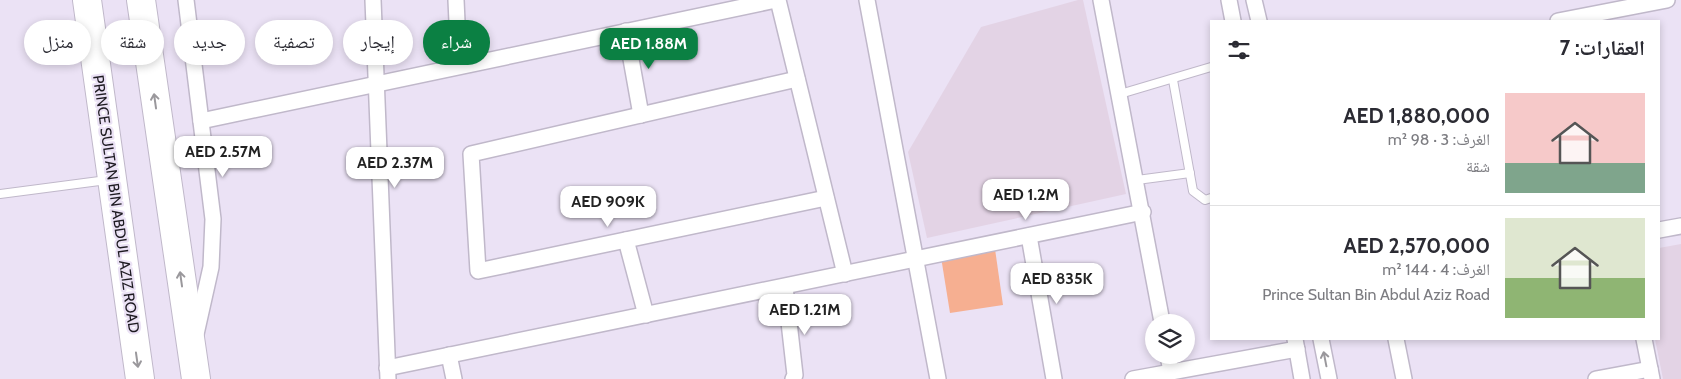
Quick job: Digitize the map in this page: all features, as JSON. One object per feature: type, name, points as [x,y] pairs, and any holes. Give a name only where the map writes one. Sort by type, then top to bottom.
[{"type":"highway","name":"PRINCE SULTAN BIN ABDUL AZIZ ROAD","points":[[87,0],[140,379]]},
{"type":"highway","points":[[97,68],[100,0]]},
{"type":"highway","points":[[139,0],[146,34],[196,379]]},
{"type":"street","points":[[186,0],[214,219],[211,267],[192,353]]},
{"type":"street","points":[[373,0],[388,373],[449,355],[1142,212]]},
{"type":"street","points":[[456,0],[458,66]]},
{"type":"street","points":[[201,121],[777,0],[845,274]]},
{"type":"street","points":[[867,0],[938,379]]},
{"type":"street","points":[[1101,0],[1137,180],[1161,314]]},
{"type":"street","points":[[1229,0],[1233,20]]},
{"type":"street","points":[[1254,0],[1258,20]]},
{"type":"street","points":[[1563,20],[1667,0]]},
{"type":"street","points":[[626,31],[642,115]]},
{"type":"street","points":[[798,79],[471,154],[478,271],[826,198]]},
{"type":"street","points":[[1660,230],[1681,226]]},
{"type":"street","points":[[1029,236],[1054,379]]},
{"type":"street","points":[[626,240],[646,315]]},
{"type":"street","points":[[785,287],[795,375],[793,379]]},
{"type":"street","points":[[1321,340],[1329,379]]},
{"type":"street","points":[[1396,340],[1404,379]]},
{"type":"street","points":[[1596,379],[1651,374],[1644,340]]},
{"type":"street","points":[[1133,379],[1171,372],[1222,372],[1296,344],[1302,379]]},
{"type":"street","points":[[449,355],[454,379]]},
{"type":"street","points":[[1170,364],[1171,372]]},
{"type":"lane","points":[[1120,94],[1210,67]]},
{"type":"lane","points":[[1172,80],[1193,191],[1205,200],[1210,198]]},
{"type":"lane","points":[[1137,180],[1190,173]]},
{"type":"lane","points":[[0,194],[112,179]]},
{"type":"shaded area","points":[[1083,0],[1126,194],[927,238],[908,152],[981,27]]},
{"type":"shaded area","points":[[1681,244],[1681,379],[1663,379],[1655,340],[1660,340],[1660,248]]},
{"type":"building","points":[[995,249],[1003,305],[950,313],[941,257]]}]
